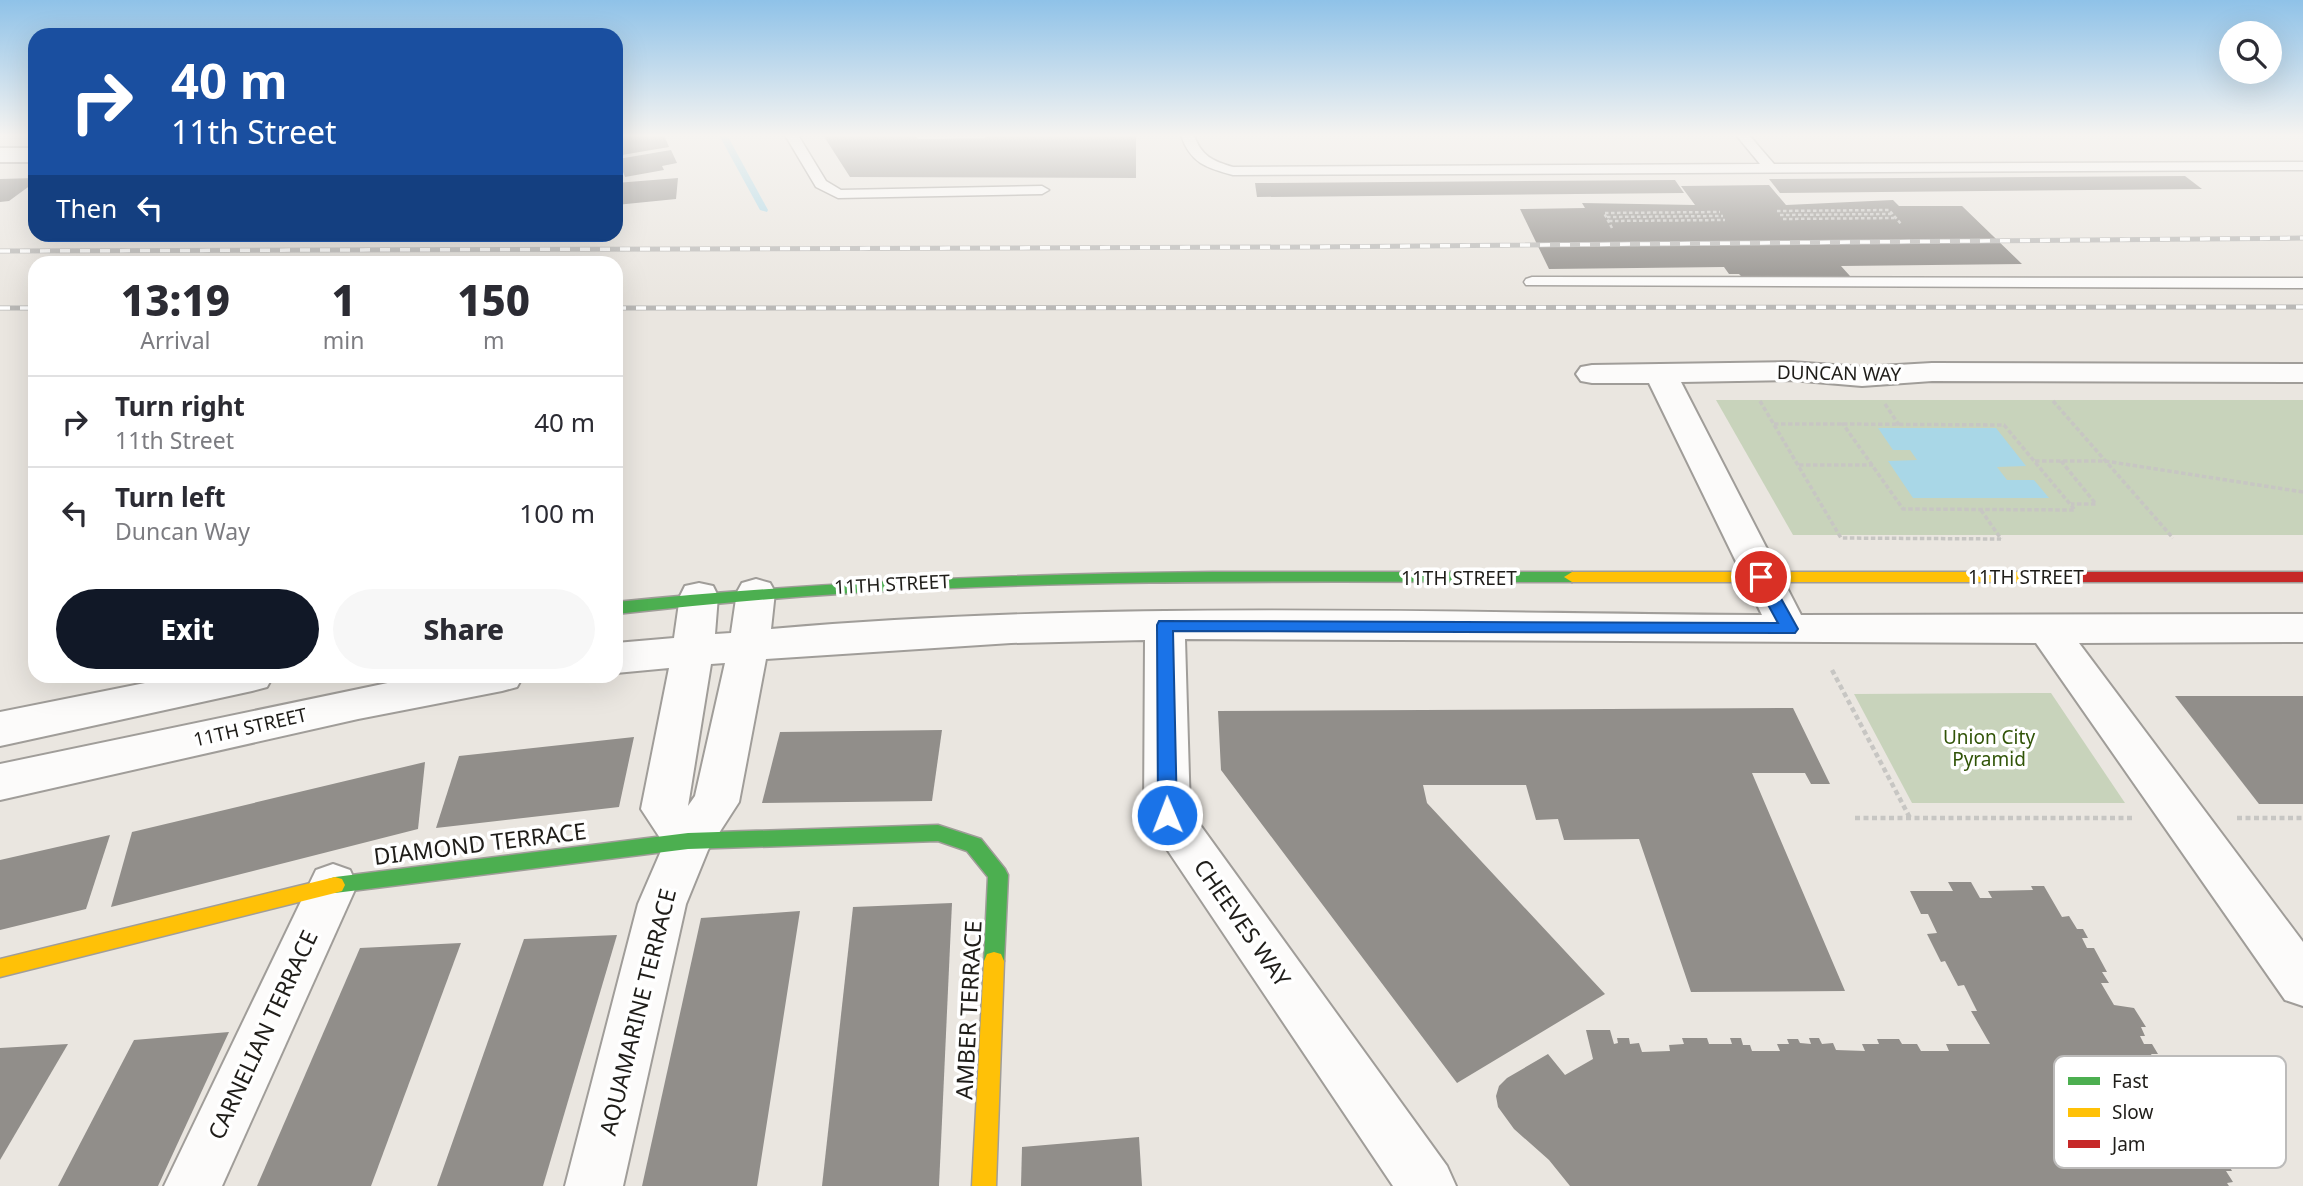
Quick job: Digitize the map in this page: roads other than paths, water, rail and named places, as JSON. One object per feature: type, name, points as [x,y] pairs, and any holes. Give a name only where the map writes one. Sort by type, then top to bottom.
[{"type":"street","name":"DUNCAN WAY","points":[[1592,374],[1791,371],[1809,374],[1906,375],[1932,372],[2303,373]]},
{"type":"street","points":[[1661,374],[1789,629]]},
{"type":"street","name":"11TH STREET","points":[[623,607],[699,596],[756,592],[952,581],[1094,578],[2303,577]]},
{"type":"street","name":"AQUAMARINE TERRACE","points":[[594,1186],[662,904],[688,841],[716,802],[749,645],[756,592]]},
{"type":"street","points":[[688,841],[664,808],[693,650],[699,596]]},
{"type":"street","points":[[623,656],[749,645],[1011,629],[1165,625],[1789,629],[2303,628]]},
{"type":"street","name":"CHEEVES WAY","points":[[1165,625],[1167,815],[1427,1186]]},
{"type":"street","points":[[2047,629],[2303,984]]},
{"type":"street","points":[[0,729],[219,683]]},
{"type":"street","name":"11TH STREET","points":[[0,782],[358,703],[465,683]]},
{"type":"street","name":"DIAMOND TERRACE","points":[[0,968],[333,885],[688,841],[937,833],[974,845]]},
{"type":"street","name":"AMBER TERRACE","points":[[974,845],[998,875],[984,1186]]},
{"type":"street","name":"CARNELIAN TERRACE","points":[[192,1186],[333,885]]},
{"type":"lane","points":[[832,190],[838,194],[1024,190]]},
{"type":"lane","points":[[1532,282],[2303,283]]},
{"type":"water","points":[[1878,428],[1996,428],[2026,466],[1997,467],[2007,480],[2034,480],[2049,498],[1913,498],[1888,461],[1917,460],[1910,450],[1893,450]]},
{"type":"waterway","points":[[753,190],[764,210]]},
{"type":"railway","points":[[0,251],[1313,247],[2303,238]]},
{"type":"railway","points":[[623,308],[2303,307]]},
{"type":"railway","points":[[0,308],[28,308]]},
{"type":"park label","name":"Union City Pyramid","points":[[1989,748]]}]
